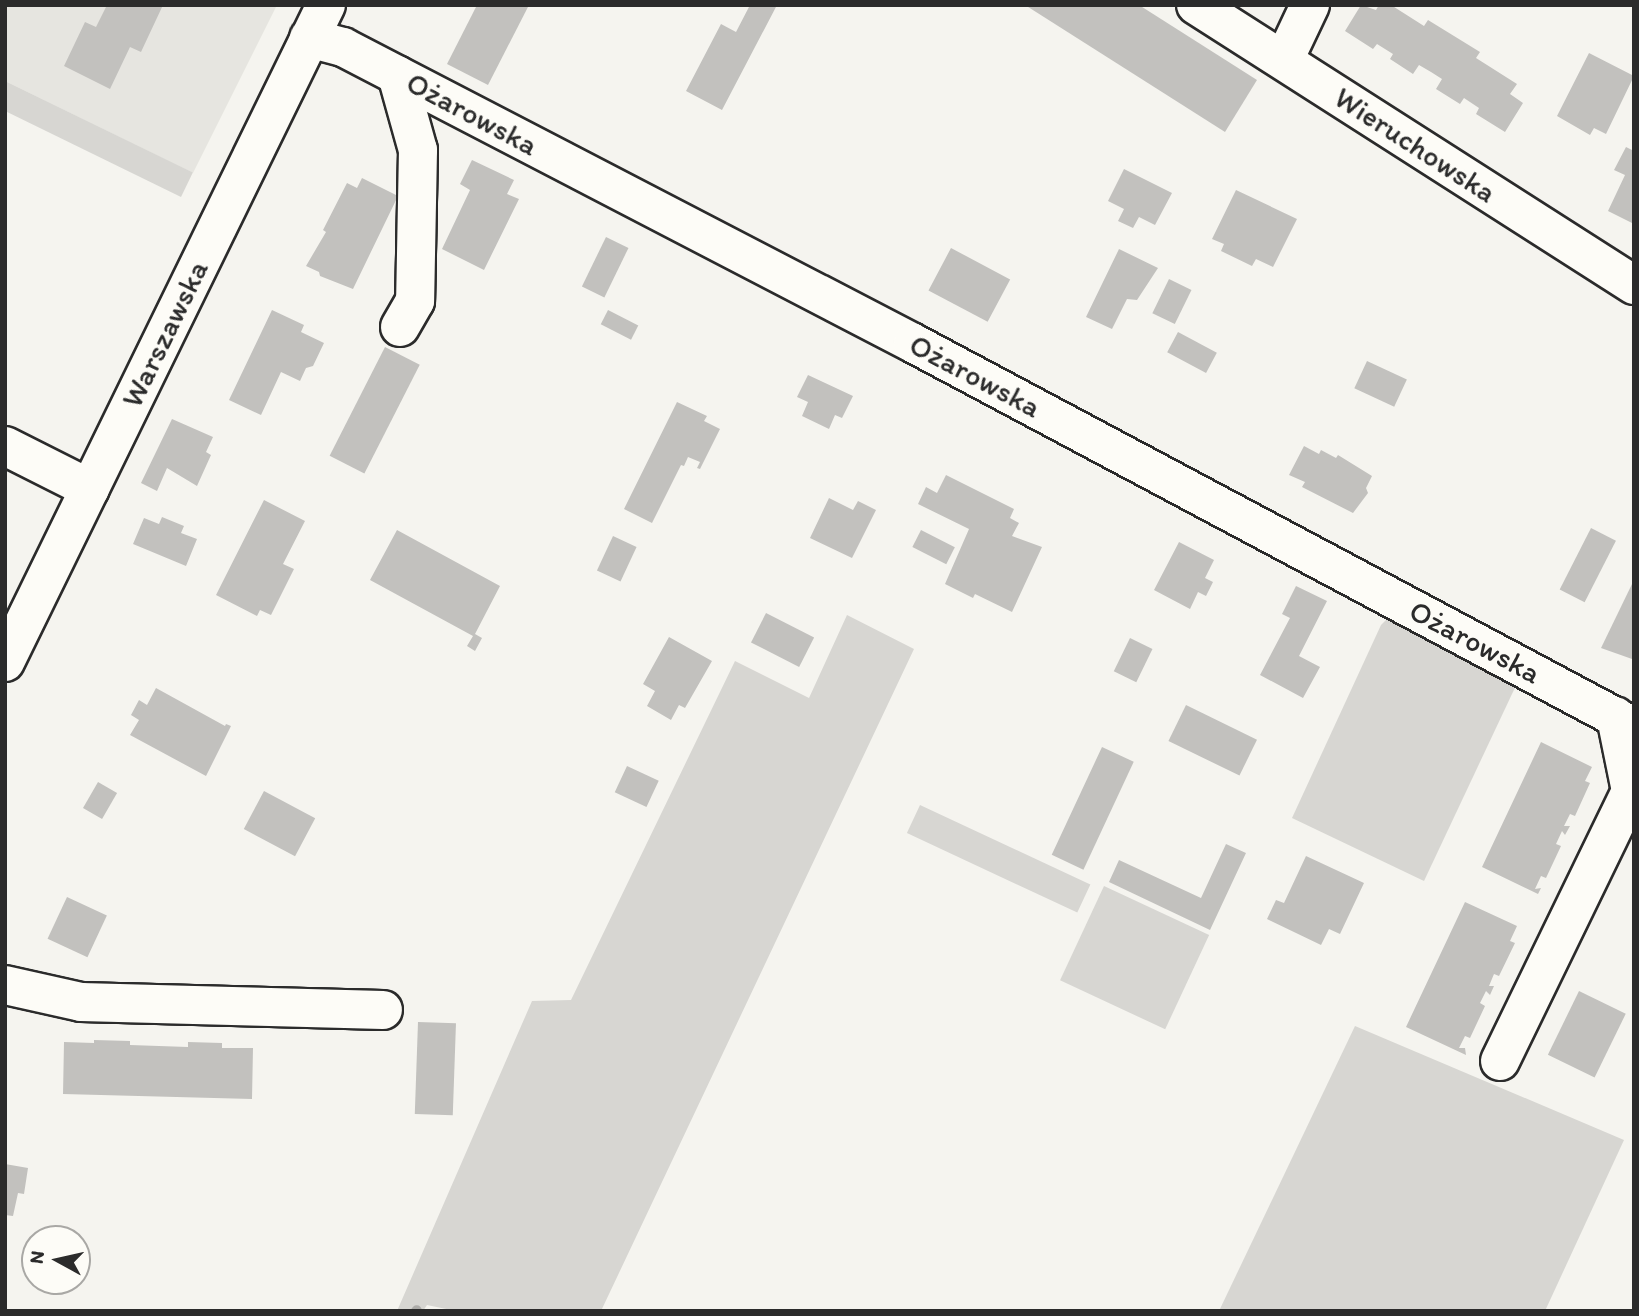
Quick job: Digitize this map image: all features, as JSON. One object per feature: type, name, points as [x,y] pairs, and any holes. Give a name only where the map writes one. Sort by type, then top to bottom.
[{"type":"street","name":"Wieruchowska","points":[[1196,5],[1634,285]]},
{"type":"street","points":[[1283,60],[1310,5]]},
{"type":"street","name":"Ożarowska","points":[[318,22],[343,47],[913,343],[1625,722]]},
{"type":"street","name":"Warszawska","points":[[5,662],[318,22]]},
{"type":"street","points":[[397,75],[418,150],[415,301],[400,327]]},
{"type":"street","points":[[5,446],[90,489]]},
{"type":"street","points":[[1500,1061],[1631,791],[1625,722]]},
{"type":"street","points":[[5,985],[81,1002],[383,1010]]},
{"type":"shaded area","points":[[5,5],[277,5],[193,173],[5,81]]},
{"type":"shaded area","points":[[5,81],[193,173],[181,197],[5,111]]},
{"type":"shaded area","points":[[1396,610],[1520,677],[1424,881],[1292,818],[1381,625]]},
{"type":"shaded area","points":[[847,615],[914,649],[601,1311],[456,1311],[427,1305],[423,1311],[397,1311],[532,1001],[571,1000],[735,661],[809,698]]},
{"type":"shaded area","points":[[920,805],[1090,884],[1077,913],[907,833]]},
{"type":"shaded area","points":[[1104,886],[1209,935],[1165,1029],[1060,980]]},
{"type":"shaded area","points":[[1355,1026],[1624,1140],[1545,1311],[1219,1311]]},
{"type":"building","points":[[107,5],[163,5],[141,52],[130,47],[110,89],[64,66],[85,22],[96,27]]},
{"type":"building","points":[[477,5],[529,5],[488,85],[447,64]]},
{"type":"building","points":[[750,5],[777,5],[722,110],[686,91],[721,24],[736,32]]},
{"type":"building","points":[[1025,5],[1139,5],[1257,80],[1225,132]]},
{"type":"building","points":[[1361,5],[1376,10],[1379,5],[1391,5],[1424,26],[1428,20],[1480,52],[1476,58],[1517,84],[1510,94],[1523,103],[1505,132],[1476,114],[1479,108],[1464,98],[1460,104],[1436,89],[1442,79],[1431,72],[1419,65],[1413,74],[1390,59],[1393,54],[1377,44],[1373,49],[1345,31]]},
{"type":"building","points":[[1589,53],[1634,76],[1606,134],[1594,128],[1590,135],[1557,116]]},
{"type":"building","points":[[1626,147],[1634,151],[1634,224],[1608,211],[1625,175],[1614,170]]},
{"type":"building","points":[[472,160],[514,180],[507,194],[519,199],[484,270],[442,249],[470,190],[460,184]]},
{"type":"building","points":[[1124,169],[1172,193],[1155,225],[1139,217],[1133,228],[1118,221],[1124,209],[1108,201]]},
{"type":"building","points":[[362,178],[398,196],[353,289],[320,276],[319,272],[306,266],[326,232],[323,230],[347,183],[357,188]]},
{"type":"building","points":[[1236,190],[1297,219],[1273,267],[1256,259],[1252,266],[1221,251],[1224,244],[1212,239]]},
{"type":"building","points":[[606,237],[628,248],[604,297],[582,286]]},
{"type":"building","points":[[951,248],[1010,279],[988,322],[928,290]]},
{"type":"building","points":[[1119,249],[1158,268],[1137,300],[1127,299],[1112,329],[1086,317]]},
{"type":"building","points":[[1169,279],[1191,290],[1175,324],[1152,313]]},
{"type":"building","points":[[272,310],[304,325],[301,332],[324,343],[313,366],[306,368],[300,381],[281,372],[261,415],[229,400]]},
{"type":"building","points":[[608,310],[638,325],[631,340],[601,324]]},
{"type":"building","points":[[1178,332],[1217,353],[1206,373],[1167,352]]},
{"type":"building","points":[[385,347],[420,365],[364,473],[330,456]]},
{"type":"building","points":[[1367,361],[1407,380],[1394,407],[1354,388]]},
{"type":"building","points":[[808,375],[853,396],[842,418],[835,415],[829,429],[802,416],[808,402],[797,397]]},
{"type":"building","points":[[677,402],[707,416],[704,421],[720,429],[700,469],[697,468],[700,462],[688,457],[684,466],[681,465],[652,523],[624,509]]},
{"type":"building","points":[[172,419],[213,437],[206,452],[211,455],[197,486],[167,468],[157,491],[141,483]]},
{"type":"building","points":[[1304,446],[1319,454],[1321,450],[1336,458],[1338,455],[1372,476],[1366,488],[1368,493],[1353,513],[1302,487],[1305,482],[1289,475]]},
{"type":"building","points":[[946,475],[1014,509],[1010,518],[1019,523],[1012,536],[1042,547],[1012,612],[975,594],[973,598],[945,584],[969,529],[918,504],[926,487],[937,493]]},
{"type":"building","points":[[829,498],[853,510],[858,501],[876,510],[852,558],[810,538]]},
{"type":"building","points":[[264,500],[305,521],[283,564],[294,569],[271,615],[260,610],[257,616],[216,595]]},
{"type":"building","points":[[162,517],[184,526],[181,533],[197,539],[186,566],[133,544],[144,518],[159,524]]},
{"type":"building","points":[[1591,528],[1616,541],[1585,602],[1560,589]]},
{"type":"building","points":[[397,530],[500,586],[475,634],[482,638],[475,651],[467,646],[473,636],[370,580]]},
{"type":"building","points":[[921,530],[955,547],[946,564],[912,547]]},
{"type":"building","points":[[613,536],[637,547],[621,581],[597,570]]},
{"type":"building","points":[[1179,542],[1214,560],[1205,578],[1213,582],[1206,596],[1198,592],[1190,609],[1154,590]]},
{"type":"building","points":[[1632,584],[1634,585],[1632,659],[1601,648]]},
{"type":"building","points":[[1296,586],[1327,601],[1299,656],[1320,667],[1303,698],[1260,675],[1290,618],[1282,614]]},
{"type":"building","points":[[766,613],[814,638],[799,667],[751,642]]},
{"type":"building","points":[[669,637],[712,661],[685,708],[679,705],[671,720],[647,706],[655,691],[643,684]]},
{"type":"building","points":[[1130,638],[1152,649],[1136,682],[1114,671]]},
{"type":"building","points":[[156,688],[225,726],[231,726],[206,776],[130,735],[139,720],[131,715],[139,700],[147,705]]},
{"type":"building","points":[[1186,705],[1257,740],[1239,776],[1168,741]]},
{"type":"building","points":[[1541,742],[1592,767],[1585,781],[1590,783],[1575,816],[1570,814],[1564,826],[1570,826],[1565,835],[1562,831],[1556,844],[1561,846],[1546,878],[1541,876],[1535,889],[1541,888],[1538,894],[1482,867]]},
{"type":"building","points":[[1102,747],[1134,762],[1083,870],[1052,855]]},
{"type":"building","points":[[627,766],[659,781],[646,807],[615,792]]},
{"type":"building","points":[[98,782],[117,793],[102,819],[83,808]]},
{"type":"building","points":[[264,791],[315,818],[295,856],[244,829]]},
{"type":"building","points":[[1226,844],[1246,853],[1210,930],[1109,882],[1119,860],[1201,898]]},
{"type":"building","points":[[1306,856],[1364,883],[1340,934],[1329,929],[1321,945],[1267,919],[1276,900],[1284,903]]},
{"type":"building","points":[[67,897],[107,916],[87,957],[48,939]]},
{"type":"building","points":[[1465,902],[1517,926],[1510,941],[1515,943],[1499,976],[1494,974],[1489,986],[1494,986],[1490,995],[1486,991],[1480,1003],[1485,1006],[1470,1038],[1465,1036],[1459,1048],[1465,1048],[1466,1055],[1406,1027]]},
{"type":"building","points":[[1579,991],[1626,1014],[1595,1078],[1548,1055]]},
{"type":"building","points":[[418,1022],[456,1023],[453,1115],[415,1114]]},
{"type":"building","points":[[94,1040],[130,1041],[130,1045],[188,1047],[188,1042],[222,1043],[222,1048],[253,1048],[252,1099],[63,1094],[64,1042],[94,1043]]},
{"type":"building","points":[[5,1164],[28,1168],[24,1194],[18,1193],[13,1216],[5,1215]]}]
